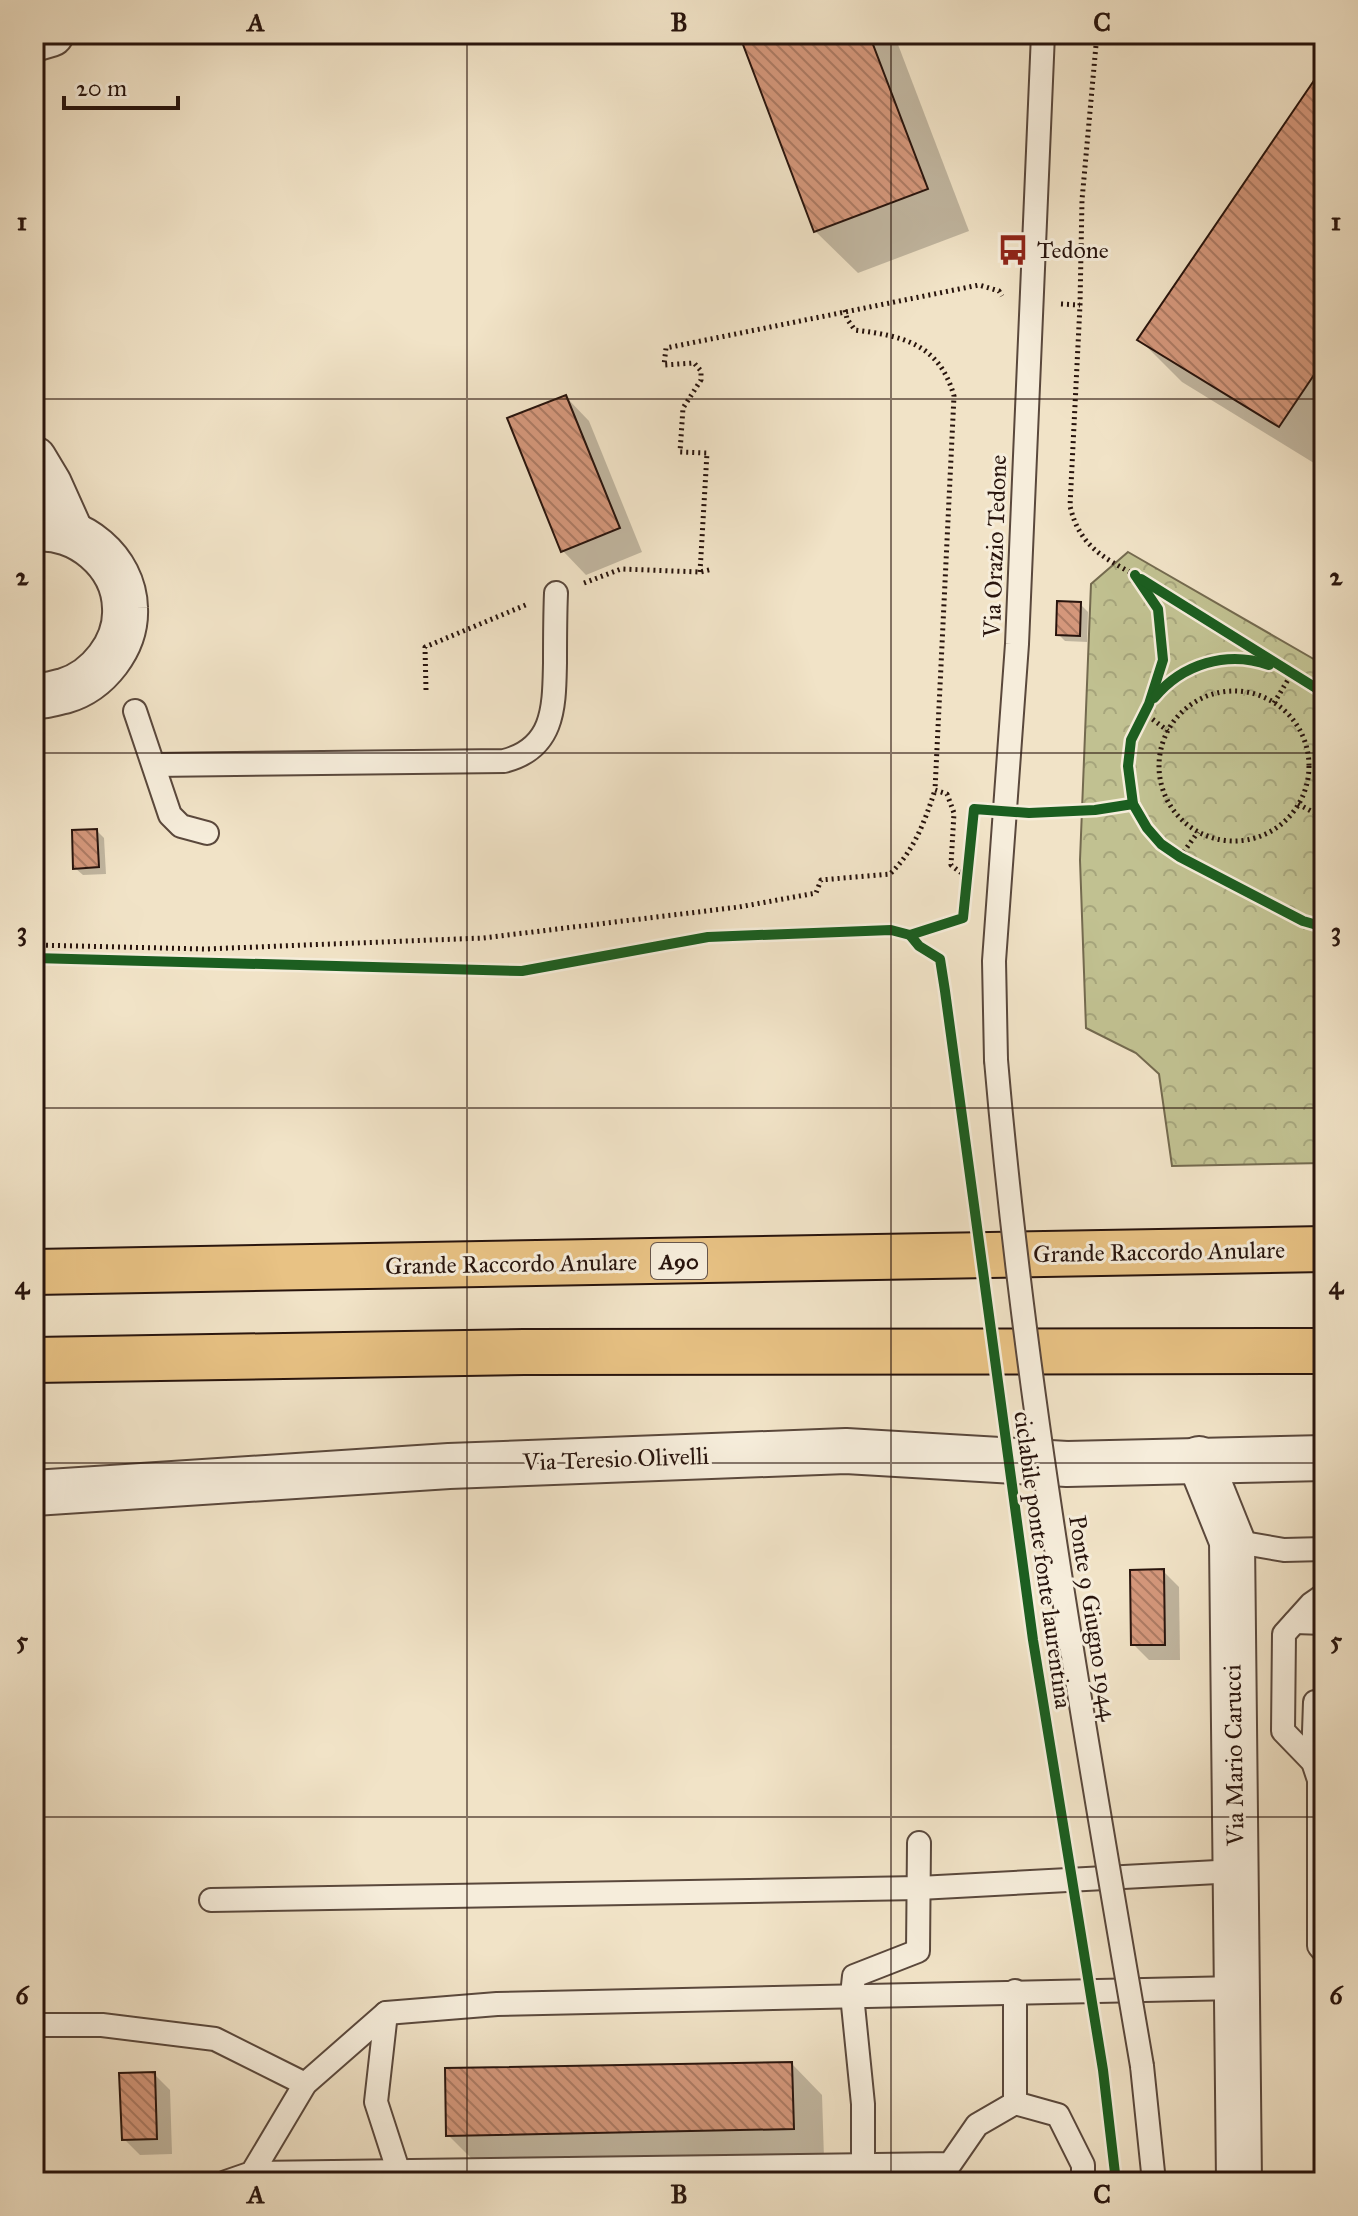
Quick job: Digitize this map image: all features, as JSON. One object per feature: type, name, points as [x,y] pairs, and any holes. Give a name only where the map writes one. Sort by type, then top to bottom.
[{"type":"highway","name":"Grande Raccordo Anulare","points":[[34,1272],[1324,1249]]},
{"type":"highway","points":[[34,1360],[524,1352],[1324,1351]]},
{"type":"street","points":[[34,459],[49,484],[52,531],[99,550],[117,576],[125,608],[120,640],[103,668],[76,687],[42,697],[34,695]]},
{"type":"street","name":"Via Teresio Olivelli","points":[[34,1493],[449,1466],[846,1451],[1067,1464],[1199,1459]]},
{"type":"street","points":[[1199,1459],[1324,1458]]},
{"type":"street","name":"Via Mario Carucci","points":[[1199,1459],[1232,1541],[1239,2182]]},
{"type":"lane","name":"Via Orazio Tedone","points":[[996,1060],[994,961],[1017,644],[1043,34]]},
{"type":"lane","points":[[154,765],[514,759],[532,748],[551,721],[554,700],[554,593]]},
{"type":"lane","points":[[135,711],[170,815],[181,826],[207,833]]},
{"type":"lane","name":"Ponte 9 Giugno 1944","points":[[996,1060],[1013,1245],[1059,1573],[1142,2066],[1154,2182]]},
{"type":"lane","points":[[1232,1541],[1284,1550],[1324,1549]]},
{"type":"lane","points":[[1318,1774],[1283,1731],[1284,1634],[1311,1604],[1324,1595]]},
{"type":"lane","points":[[1295,1622],[1324,1623]]},
{"type":"lane","points":[[1324,1702],[1315,1702],[1322,1861],[1319,1946],[1324,1952]]},
{"type":"lane","points":[[863,2174],[861,2072],[852,1995],[854,1976],[918,1951],[919,1843]]},
{"type":"lane","points":[[211,1900],[919,1888],[1236,1871]]},
{"type":"lane","points":[[252,2178],[305,2084],[386,2013],[497,2004],[1237,1988]]},
{"type":"lane","points":[[1015,1991],[1015,2103]]},
{"type":"lane","points":[[386,2013],[376,2102],[399,2178]]},
{"type":"lane","points":[[34,2025],[102,2025],[215,2039],[305,2084]]},
{"type":"lane","points":[[226,2182],[252,2178],[950,2173],[977,2125],[1015,2103],[1058,2115],[1083,2165],[1083,2182]]},
{"type":"path","points":[[1097,34],[1082,200],[1070,506],[1074,524],[1084,541],[1145,585]]},
{"type":"path","points":[[700,572],[707,453],[680,452],[683,408],[701,380],[701,371],[694,363],[664,365],[666,348],[979,285],[999,291],[1006,299]]},
{"type":"path","points":[[1053,304],[1080,305]]},
{"type":"path","points":[[34,945],[205,949],[483,938],[739,907],[816,893],[821,880],[890,874],[903,861],[924,825],[935,790],[954,396],[950,381],[938,362],[920,345],[896,335],[855,330],[845,310]]},
{"type":"path","points":[[426,690],[425,647],[554,593],[621,569],[700,572],[713,569]]},
{"type":"path","points":[[1279,667],[1302,680]]},
{"type":"path","points":[[1274,703],[1292,673]]},
{"type":"path","points":[[1235,691],[1259,695],[1274,703],[1297,725],[1308,747],[1310,772],[1304,796],[1290,817],[1270,833],[1247,841],[1222,841],[1198,832],[1178,817],[1165,796],[1158,772],[1161,747],[1168,731],[1188,706],[1210,695],[1235,691]]},
{"type":"path","points":[[1137,726],[1146,708],[1168,731]]},
{"type":"path","points":[[935,790],[947,794],[954,813],[951,865],[960,872],[968,873]]},
{"type":"path","points":[[1298,804],[1324,818]]},
{"type":"path","points":[[1191,864],[1176,854],[1198,832]]},
{"type":"path","points":[[966,888],[969,860]]},
{"type":"green space","points":[[1128,552],[1324,665],[1324,1163],[1172,1166],[1159,1074],[1136,1053],[1086,1028],[1080,860],[1091,584]]},
{"type":"building","points":[[739,34],[869,34],[928,189],[814,232]]},
{"type":"building","points":[[1315,79],[1324,84],[1324,360],[1279,427],[1137,340]]},
{"type":"building","points":[[566,395],[620,528],[561,552],[507,418]]},
{"type":"building","points":[[1057,601],[1081,602],[1080,636],[1056,635]]},
{"type":"building","points":[[97,829],[99,867],[73,869],[72,830]]},
{"type":"building","points":[[1164,1569],[1165,1645],[1131,1645],[1130,1570]]},
{"type":"building","points":[[792,2062],[794,2129],[446,2136],[445,2068]]},
{"type":"building","points":[[155,2072],[157,2139],[122,2140],[119,2073]]},
{"type":"cycle path","points":[[1135,575],[1158,609],[1163,660],[1149,704],[1131,740],[1128,766],[1133,804],[1161,844],[1180,857],[1303,921],[1324,927]]},
{"type":"cycle path","points":[[1141,579],[1324,693]]},
{"type":"cycle path","points":[[1154,698],[1178,676],[1206,663],[1237,659],[1269,665]]},
{"type":"cycle path","points":[[34,958],[522,971],[708,937],[891,930],[910,935],[963,918],[974,809],[1029,813],[1095,810],[1133,804]]},
{"type":"cycle path","name":"ciclabile ponte fonte laurentina","points":[[910,935],[919,946],[940,959],[1033,1640],[1103,2070],[1116,2182]]},
{"type":"place","name":"Tedone","points":[[1013,250]]}]
